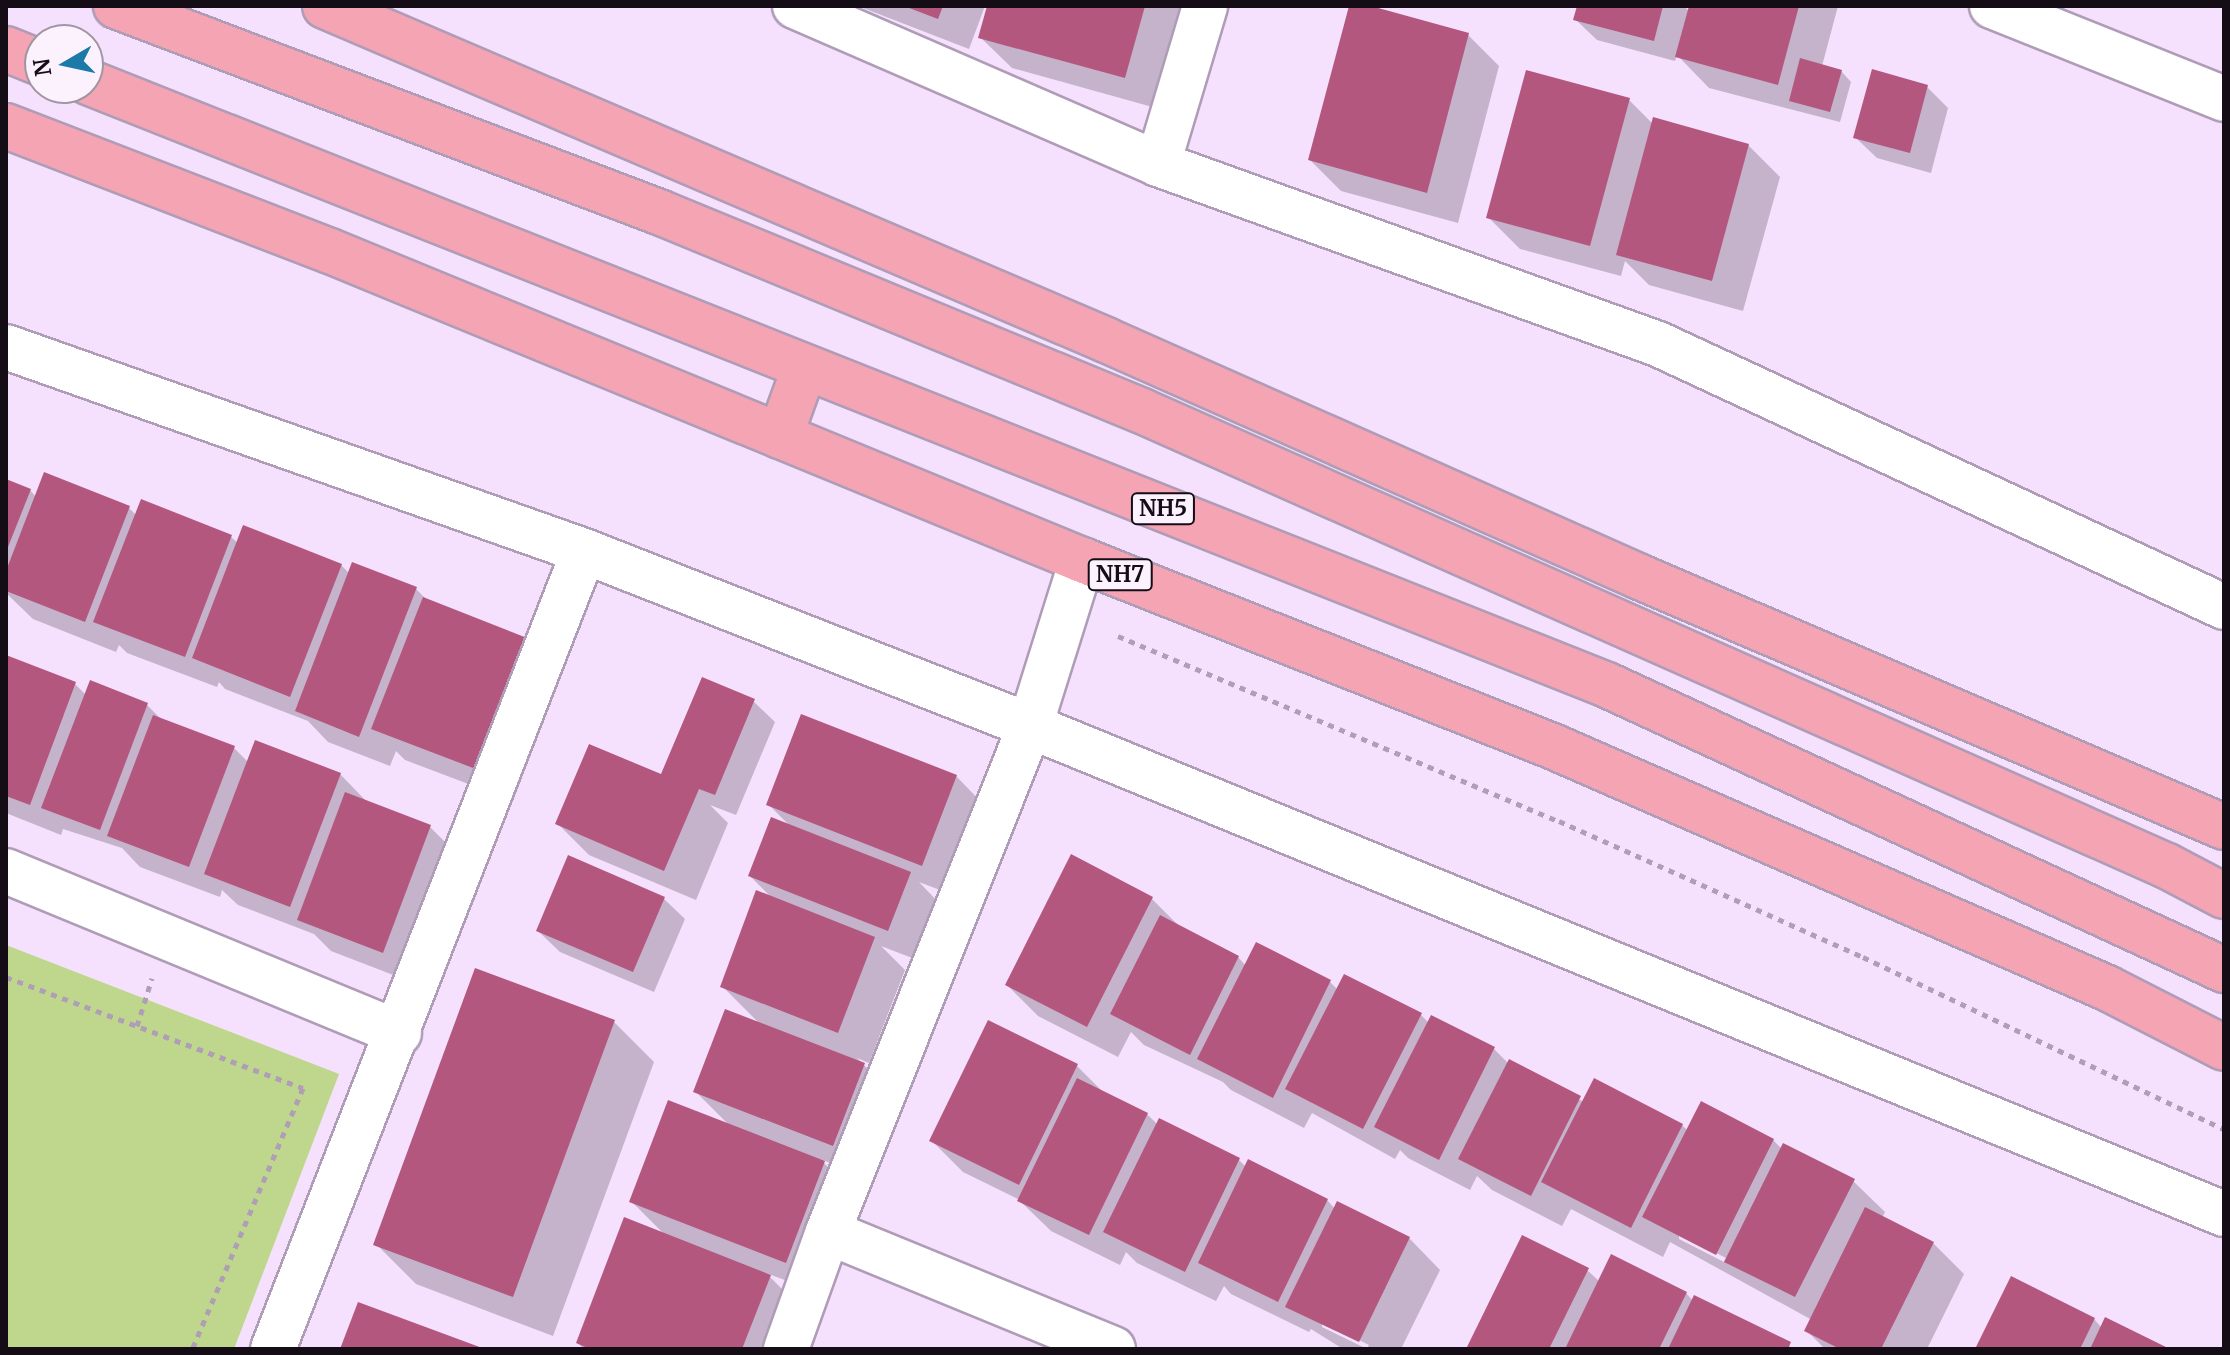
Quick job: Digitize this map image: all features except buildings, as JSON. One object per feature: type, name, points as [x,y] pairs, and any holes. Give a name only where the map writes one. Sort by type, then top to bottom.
[{"type":"highway","points":[[116,6],[659,212],[1156,417],[2167,866],[2224,896]]},
{"type":"highway","points":[[325,6],[850,230],[1640,577],[2224,827]]},
{"type":"highway","name":"NH5","points":[[104,88],[1607,685],[2167,940],[2224,970]]},
{"type":"highway","name":"NH7","points":[[6,126],[345,257],[1082,560],[1552,746],[2107,988],[2224,1048]]},
{"type":"highway","points":[[828,282],[850,230]]},
{"type":"highway","points":[[780,436],[805,367]]},
{"type":"street","points":[[795,6],[1158,164],[1658,344],[2224,607]]},
{"type":"street","points":[[1158,164],[1205,6]]},
{"type":"street","points":[[1992,6],[2224,99]]},
{"type":"street","points":[[6,347],[584,551],[1030,726],[2224,1214]]},
{"type":"street","points":[[273,1349],[399,1033],[584,551]]},
{"type":"street","points":[[786,1349],[828,1232],[1030,726],[1082,560]]},
{"type":"street","points":[[6,871],[399,1033]]},
{"type":"street","points":[[828,1232],[1113,1349]]},
{"type":"path","points":[[1118,636],[1588,834],[1863,957],[2224,1129]]},
{"type":"path","points":[[6,977],[303,1088],[192,1349]]},
{"type":"green space","points":[[6,945],[339,1074],[234,1349],[6,1349]]}]
